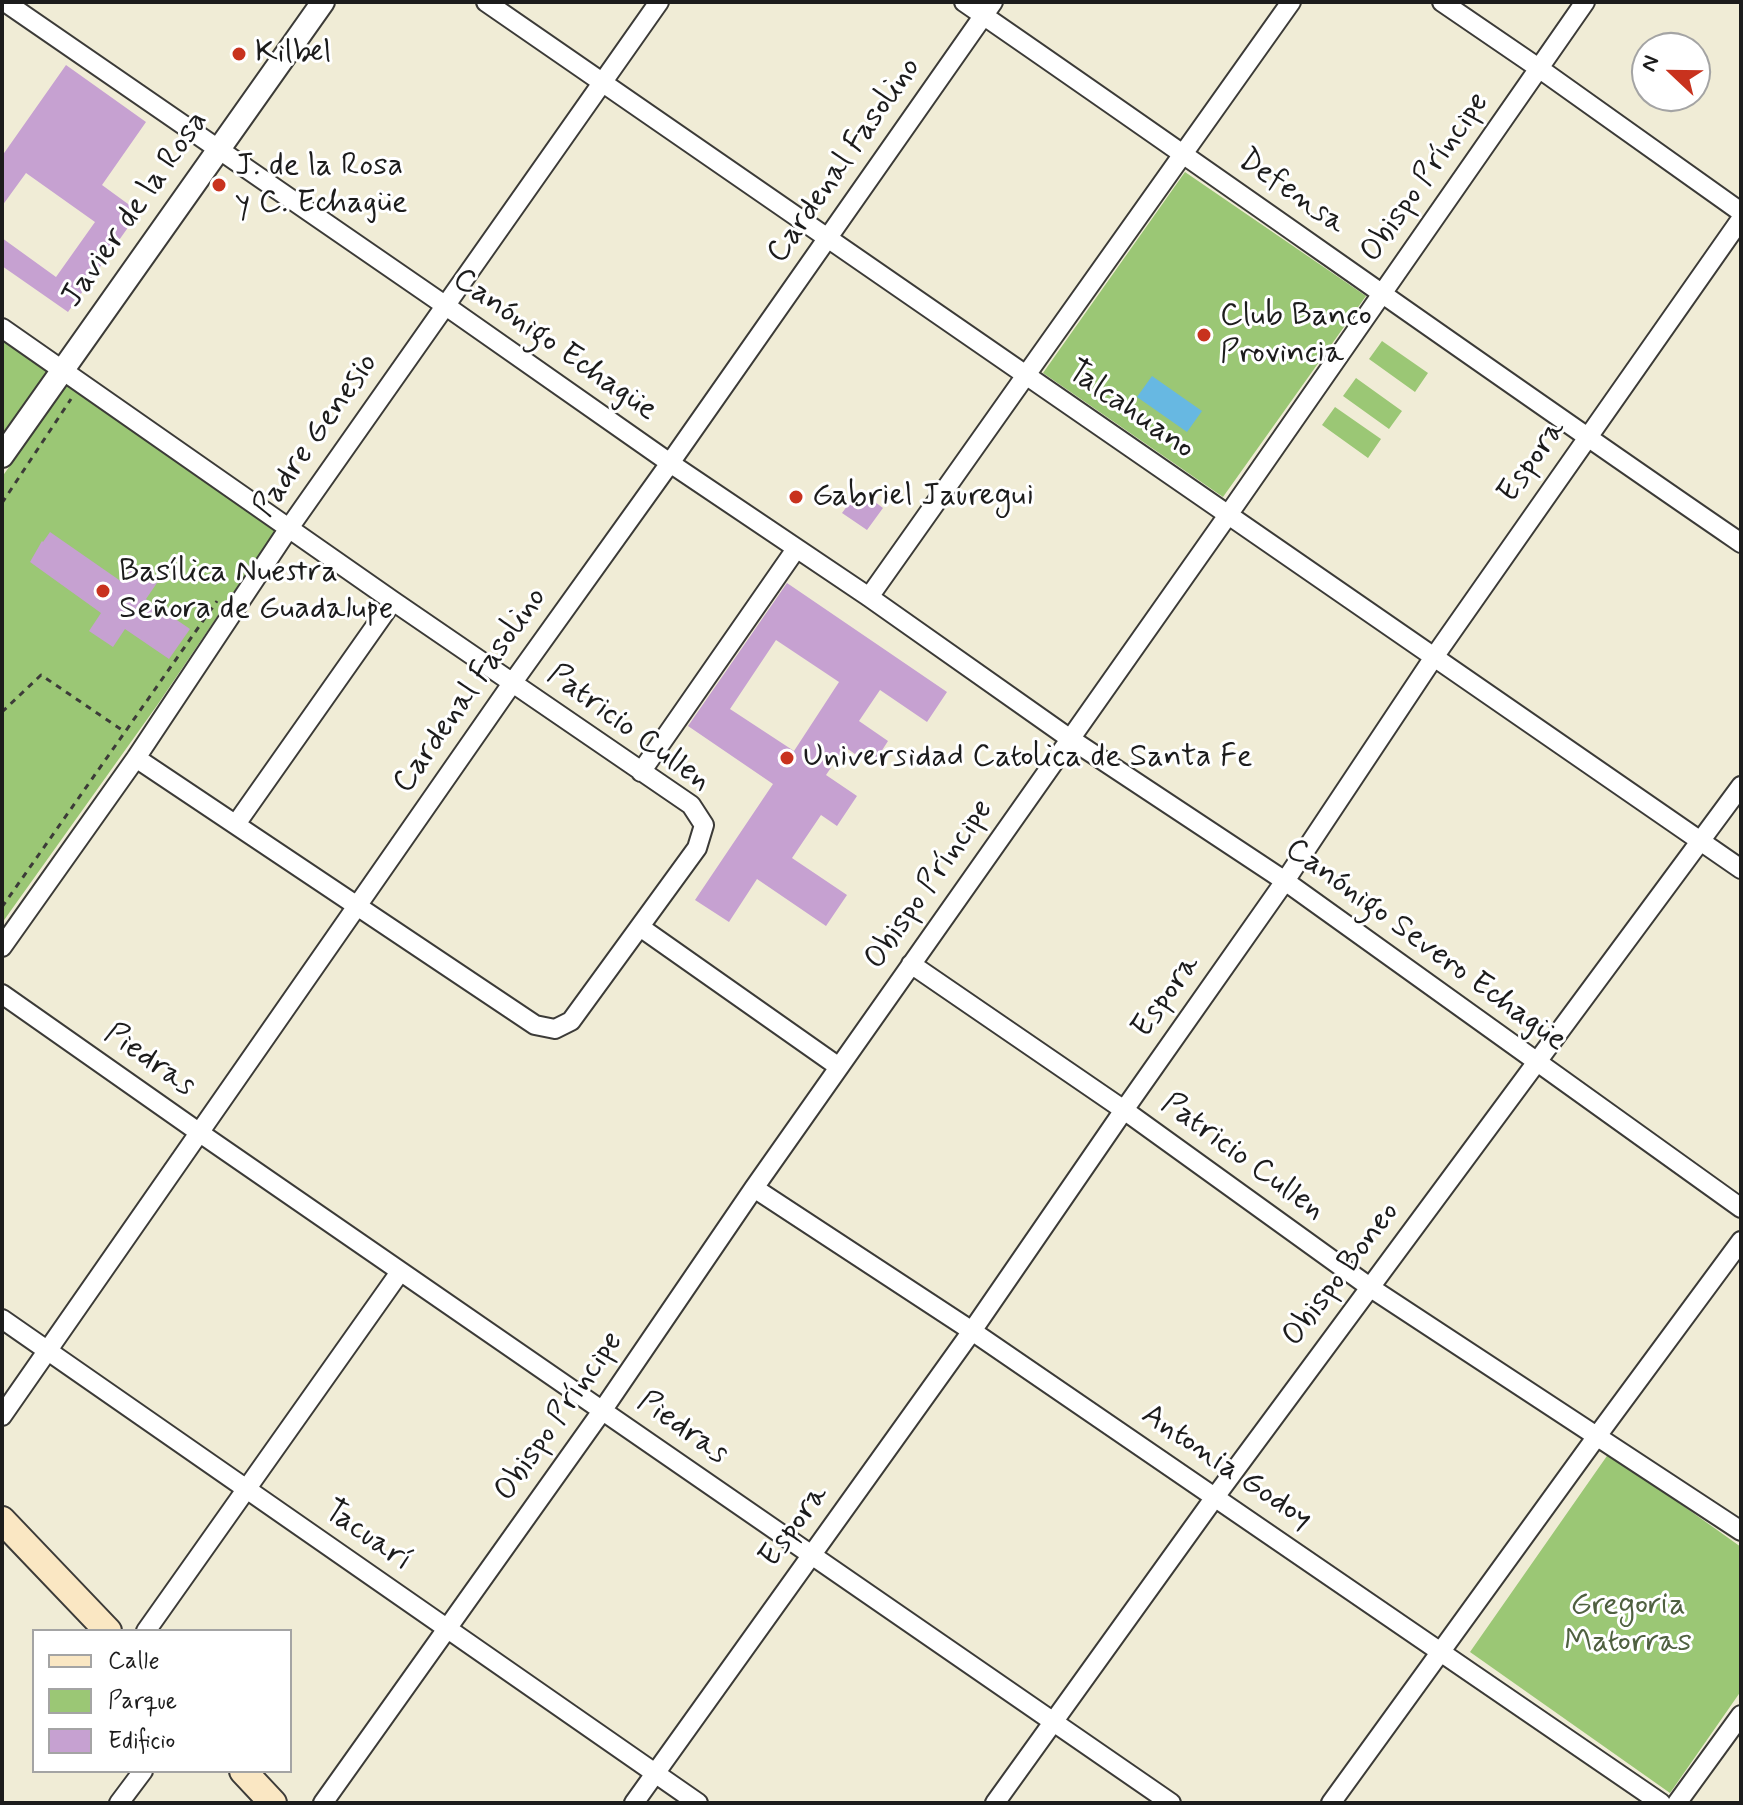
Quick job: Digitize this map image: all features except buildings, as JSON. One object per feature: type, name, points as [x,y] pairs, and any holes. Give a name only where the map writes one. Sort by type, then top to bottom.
[{"type":"main road","points":[[2,1520],[106,1629]]},
{"type":"main road","points":[[245,1773],[273,1803]]},
{"type":"street","name":"Canónigo Echagüe","points":[[5,2],[1069,738]]},
{"type":"street","name":"Javier de la Rosa","points":[[2,456],[323,2]]},
{"type":"street","name":"Talcahuano","points":[[486,2],[1741,869]]},
{"type":"street","name":"Padre Genesio","points":[[2,947],[136,758],[289,528],[659,2]]},
{"type":"street","name":"Defensa","points":[[964,2],[988,9],[1182,153],[1741,543]]},
{"type":"street","points":[[869,597],[1291,2]]},
{"type":"street","points":[[1442,2],[1741,212]]},
{"type":"street","name":"Obispo Príncipe","points":[[323,1803],[602,1411],[754,1188],[1585,2]]},
{"type":"street","name":"Cardenal Fasolino","points":[[2,1416],[513,682],[988,9]]},
{"type":"street","name":"Espora","points":[[634,1803],[972,1331],[1285,881],[1434,657],[1741,219]]},
{"type":"street","name":"Patricio Cullen","points":[[2,328],[691,805],[704,825],[697,848],[640,927]]},
{"type":"street","points":[[641,772],[796,549]]},
{"type":"street","points":[[236,824],[393,601]]},
{"type":"street","name":"Canónigo Severo Echagüe","points":[[1069,738],[1285,881],[1741,1208]]},
{"type":"street","points":[[136,758],[535,1025],[555,1029],[571,1021],[640,927],[839,1067]]},
{"type":"street","name":"Obispo Boneo","points":[[995,1803],[1215,1497],[1741,786]]},
{"type":"street","name":"Patricio Cullen","points":[[911,964],[1124,1110],[1371,1288],[1741,1531]]},
{"type":"street","name":"Piedras","points":[[2,994],[1171,1803]]},
{"type":"street","name":"Antonia Godoy","points":[[754,1188],[972,1331],[1661,1803]]},
{"type":"street","points":[[1331,1803],[1741,1241]]},
{"type":"street","points":[[147,1629],[400,1272]]},
{"type":"street","name":"Tacuarí","points":[[2,1319],[698,1803]]},
{"type":"street","points":[[1677,1803],[1741,1715]]},
{"type":"street","points":[[119,1803],[142,1773]]},
{"type":"path","points":[[2,503],[75,392]]},
{"type":"path","points":[[2,907],[223,593]]},
{"type":"path","points":[[2,712],[41,675],[125,732]]},
{"type":"green space","name":"Club Banco Provincia","points":[[1185,172],[1366,296],[1223,497],[1043,373]]},
{"type":"green space","points":[[2,340],[50,372],[2,441]]},
{"type":"green space","points":[[1382,341],[1428,373],[1415,392],[1369,359]]},
{"type":"green space","points":[[1356,378],[1402,411],[1389,429],[1343,396]]},
{"type":"green space","points":[[66,385],[275,531],[158,704],[2,923],[2,477]]},
{"type":"green space","points":[[1335,407],[1381,439],[1368,458],[1322,425]]},
{"type":"green space","name":"Gregoria Matorras","points":[[1609,1453],[1741,1547],[1741,1691],[1670,1793],[1470,1652]]},
{"type":"water","points":[[1152,376],[1202,411],[1187,432],[1137,397]]},
{"type":"place","name":"Kilbel","points":[[239,54]]},
{"type":"place","name":"J. de la Rosa y C. Echagüe","points":[[219,185]]},
{"type":"place","name":"Club Banco Provincia","points":[[1204,335]]},
{"type":"place","name":"Gabriel Jauregui","points":[[796,497]]},
{"type":"place","name":"Basílica Nuestra Señora de Guadalupe","points":[[103,591]]},
{"type":"place","name":"Universidad Catolica de Santa Fe","points":[[787,758]]}]
